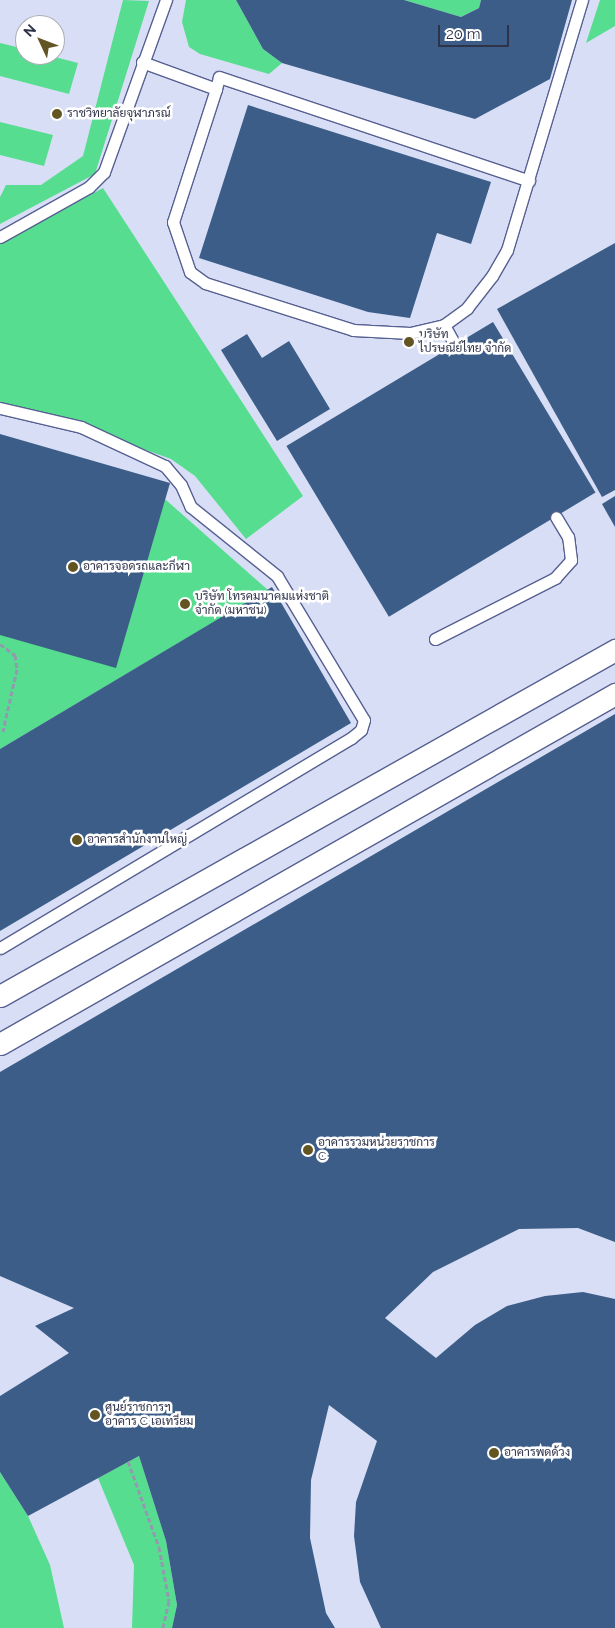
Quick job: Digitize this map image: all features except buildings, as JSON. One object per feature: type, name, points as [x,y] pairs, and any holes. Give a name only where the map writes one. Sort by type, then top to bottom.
[{"type":"street","points":[[0,996],[615,650]]},
{"type":"street","points":[[0,1044],[615,694]]},
{"type":"lane","points":[[0,237],[88,187],[104,172],[142,62],[166,0]]},
{"type":"lane","points":[[529,181],[219,77],[173,222],[190,272],[205,283],[353,330],[410,333],[444,325],[468,308],[492,276],[506,250],[529,181],[582,0]]},
{"type":"lane","points":[[142,62],[216,89]]},
{"type":"lane","points":[[444,325],[455,345]]},
{"type":"lane","points":[[0,408],[81,427],[165,466],[181,485],[191,508],[276,576],[364,720],[361,730],[351,738],[0,948]]},
{"type":"lane","points":[[435,639],[554,578],[571,560],[568,537],[556,517]]},
{"type":"path","points":[[0,644],[15,655],[17,669],[3,731]]},
{"type":"path","points":[[128,1462],[159,1547],[169,1602],[164,1628]]},
{"type":"green space","points":[[123,0],[149,1],[95,174],[0,224],[0,197],[6,185],[41,185],[83,156]]},
{"type":"green space","points":[[186,0],[236,0],[263,49],[282,63],[269,74],[200,54],[189,47],[182,22]]},
{"type":"green space","points":[[404,0],[481,0],[479,8],[461,17]]},
{"type":"green space","points":[[600,0],[615,0],[615,26],[586,43]]},
{"type":"green space","points":[[0,43],[15,47],[15,65],[65,65],[65,60],[78,63],[69,94],[0,76]]},
{"type":"green space","points":[[0,122],[53,135],[44,166],[0,155]]},
{"type":"green space","points":[[103,188],[303,496],[246,539],[195,476],[171,459],[48,415],[0,402],[0,244]]},
{"type":"green space","points":[[0,449],[166,500],[268,590],[0,749]]},
{"type":"green space","points":[[139,1456],[166,1541],[177,1605],[172,1628],[132,1628],[134,1565],[98,1478]]},
{"type":"green space","points":[[0,1472],[28,1516],[50,1565],[64,1628],[0,1628]]},
{"type":"place","name":"ราชวิทยาลัยจุฬาภรณ์","points":[[57,114]]},
{"type":"place","name":"บริษัท ไปรษณีย์ไทย จำกัด","points":[[409,342]]},
{"type":"place","name":"อาคารจอดรถและกีฬา","points":[[73,567]]},
{"type":"place","name":"บริษัท โทรคมนาคมแห่งชาติ จำกัด (มหาชน)","points":[[185,604]]},
{"type":"place","name":"อาคารสำนักงานใหญ่","points":[[77,840]]},
{"type":"place","name":"อาคารรวมหน่วยราชการ C","points":[[308,1150]]},
{"type":"place","name":"ศูนย์ราชการฯ อาคาร C เอเทรียม","points":[[95,1415]]},
{"type":"place","name":"อาคารพดด้วง","points":[[494,1453]]}]
